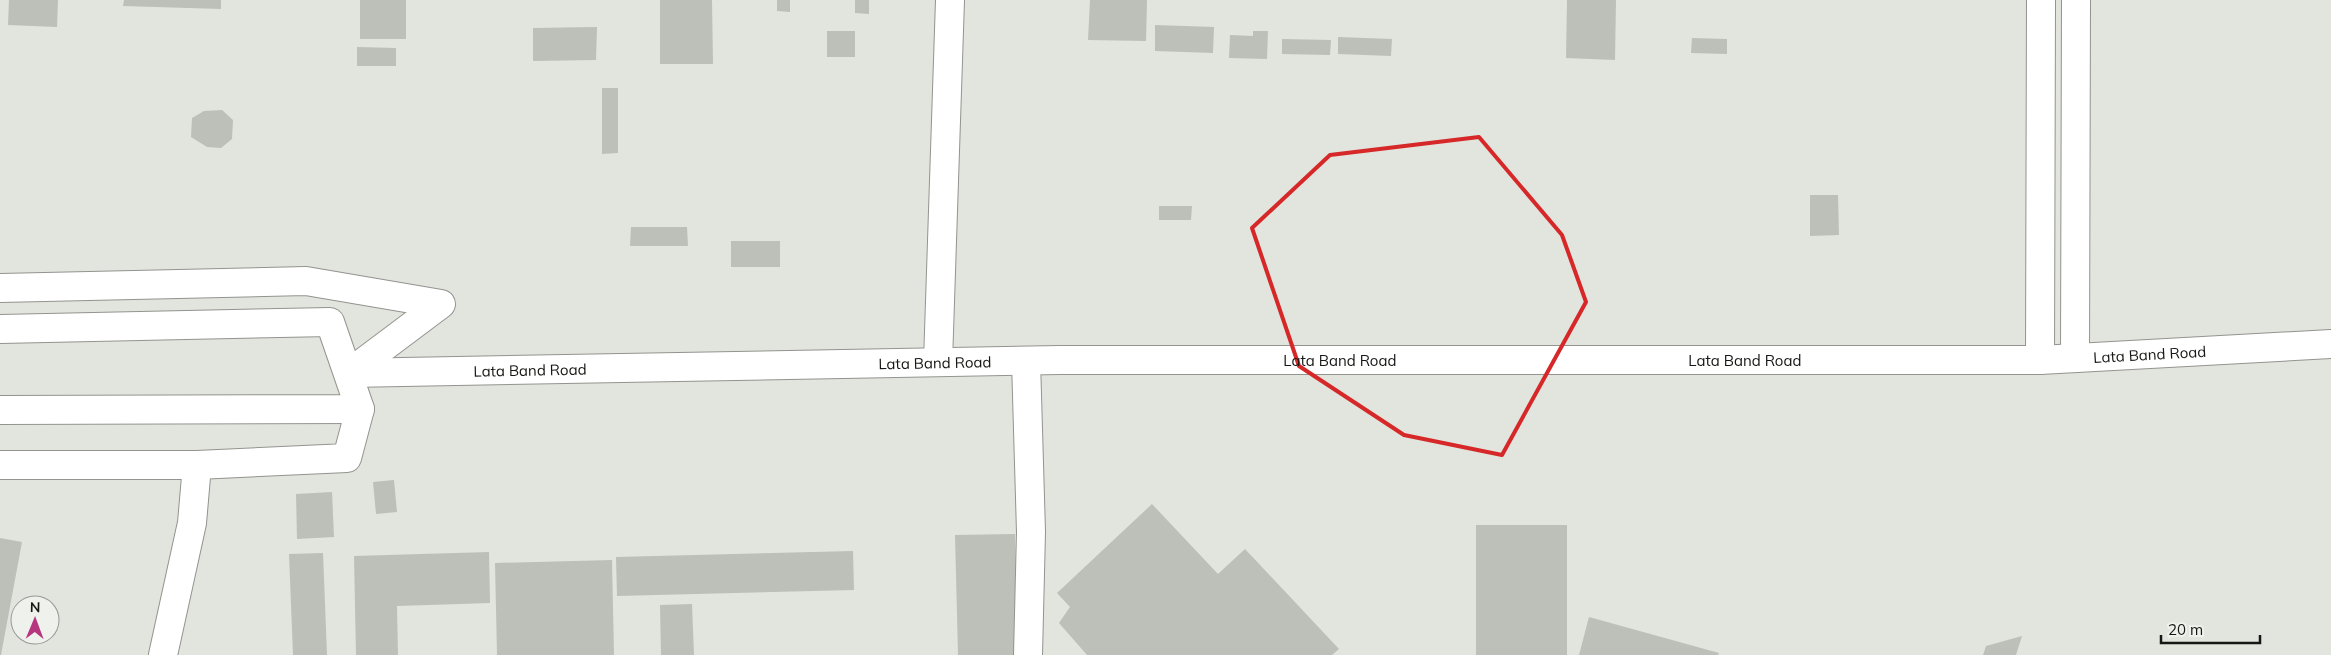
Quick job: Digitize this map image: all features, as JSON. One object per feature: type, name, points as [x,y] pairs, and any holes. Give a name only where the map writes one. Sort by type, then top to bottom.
[{"type":"main road","points":[[938,362],[950,0]]},
{"type":"main road","points":[[2040,360],[2041,0]]},
{"type":"main road","points":[[2074,358],[2076,0]]},
{"type":"main road","points":[[0,288],[306,281],[441,304],[349,373]]},
{"type":"main road","points":[[0,329],[330,322],[360,409],[347,458],[197,465],[0,465]]},
{"type":"main road","name":"Lata Band Road","points":[[349,373],[1026,361],[2040,360],[2331,344]]},
{"type":"main road","points":[[1026,361],[1031,532],[1028,655]]},
{"type":"main road","points":[[0,410],[360,409]]},
{"type":"main road","points":[[163,655],[192,523],[197,465]]},
{"type":"highlighted area","points":[[1479,137],[1562,235],[1586,302],[1502,455],[1404,435],[1299,366],[1252,228],[1330,155]]},
{"type":"building","points":[[9,0],[58,0],[57,27],[8,25]]},
{"type":"building","points":[[124,0],[221,0],[221,9],[123,6]]},
{"type":"building","points":[[360,0],[406,0],[406,39],[360,39]]},
{"type":"building","points":[[660,0],[712,0],[713,64],[660,64]]},
{"type":"building","points":[[777,0],[790,0],[790,12],[777,11]]},
{"type":"building","points":[[855,0],[869,0],[869,14],[855,13]]},
{"type":"building","points":[[1090,0],[1147,0],[1146,41],[1088,40]]},
{"type":"building","points":[[1567,0],[1616,0],[1615,60],[1566,58]]},
{"type":"building","points":[[1155,25],[1214,27],[1213,53],[1155,51]]},
{"type":"building","points":[[597,27],[596,60],[533,61],[533,28]]},
{"type":"building","points":[[827,31],[855,31],[855,57],[827,57]]},
{"type":"building","points":[[1253,31],[1268,31],[1267,59],[1229,58],[1230,35],[1253,36]]},
{"type":"building","points":[[1338,37],[1392,39],[1391,56],[1338,54]]},
{"type":"building","points":[[1692,38],[1727,39],[1727,54],[1691,53]]},
{"type":"building","points":[[1282,39],[1331,40],[1330,55],[1282,54]]},
{"type":"building","points":[[357,47],[396,48],[396,66],[357,66]]},
{"type":"building","points":[[602,88],[618,88],[618,153],[602,154]]},
{"type":"building","points":[[222,110],[233,120],[232,139],[221,148],[207,147],[191,137],[192,118],[204,111]]},
{"type":"building","points":[[1810,195],[1838,195],[1839,235],[1810,236]]},
{"type":"building","points":[[1159,206],[1192,206],[1191,220],[1159,220]]},
{"type":"building","points":[[631,227],[687,227],[688,246],[630,246]]},
{"type":"building","points":[[731,241],[780,241],[780,267],[731,267]]},
{"type":"building","points":[[394,480],[397,512],[376,514],[373,482]]},
{"type":"building","points":[[332,492],[334,537],[297,539],[296,494]]},
{"type":"building","points":[[1152,504],[1218,574],[1245,549],[1339,649],[1332,655],[1087,655],[1059,623],[1070,607],[1057,593]]},
{"type":"building","points":[[1476,525],[1567,525],[1567,655],[1476,655]]},
{"type":"building","points":[[1015,534],[1018,655],[958,655],[955,535]]},
{"type":"building","points":[[0,538],[22,542],[12,595],[10,595],[10,607],[0,655]]},
{"type":"building","points":[[853,551],[854,590],[617,596],[616,557]]},
{"type":"building","points":[[489,552],[490,603],[397,606],[398,655],[356,655],[354,556]]},
{"type":"building","points":[[323,553],[327,655],[293,655],[289,554]]},
{"type":"building","points":[[612,560],[614,655],[497,655],[495,563]]},
{"type":"building","points":[[692,604],[694,655],[661,655],[660,605]]},
{"type":"building","points":[[1589,617],[1719,653],[1718,655],[1579,655]]},
{"type":"building","points":[[2022,636],[2016,655],[1983,655],[1986,646]]}]
